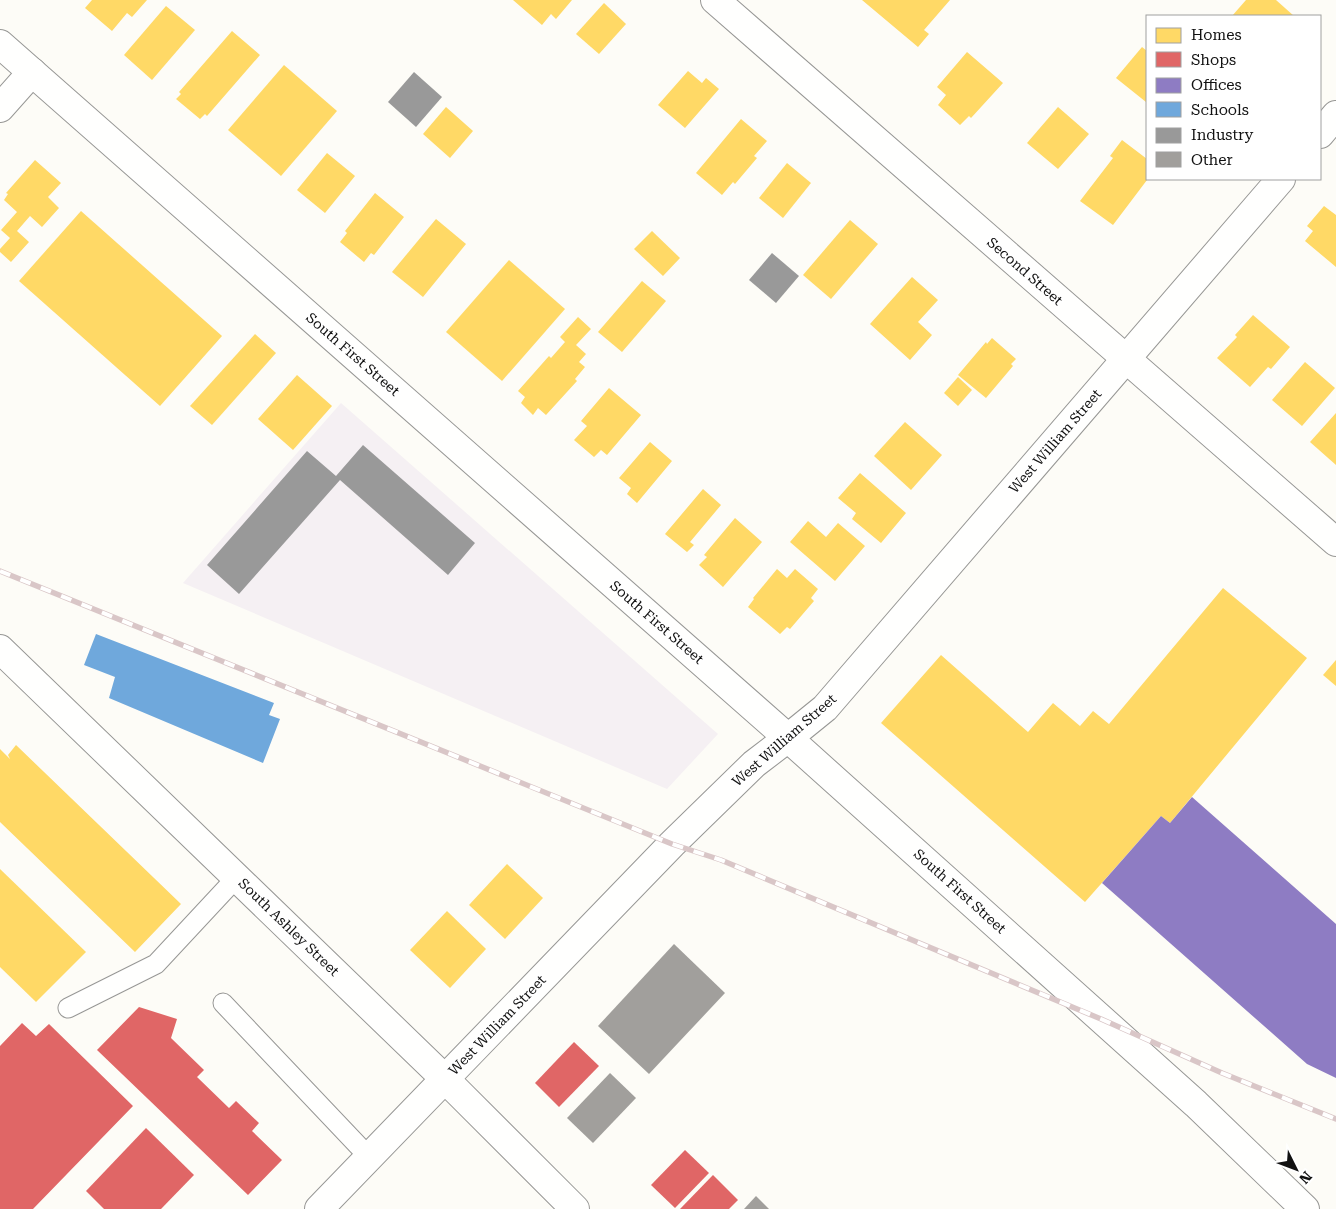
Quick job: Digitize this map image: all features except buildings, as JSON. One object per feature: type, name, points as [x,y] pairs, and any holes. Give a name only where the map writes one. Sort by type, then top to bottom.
[{"type":"street","name":"Second Street","points":[[714,0],[1336,542]]},
{"type":"street","name":"South First Street","points":[[0,44],[788,738],[1196,1104],[1306,1209]]},
{"type":"street","points":[[0,108],[32,72]]},
{"type":"street","points":[[1321,133],[1336,115]]},
{"type":"street","name":"West William Street","points":[[319,1209],[672,844],[754,764],[825,708],[1280,180]]},
{"type":"street","name":"South Ashley Street","points":[[0,649],[445,1078],[575,1209]]},
{"type":"lane","points":[[68,1008],[156,964],[237,877]]},
{"type":"lane","points":[[224,1004],[369,1157]]},
{"type":"shaded area","points":[[341,403],[718,734],[667,789],[183,583]]},
{"type":"railway","points":[[0,571],[672,844],[721,860],[1101,1019],[1222,1073],[1336,1119]]}]
